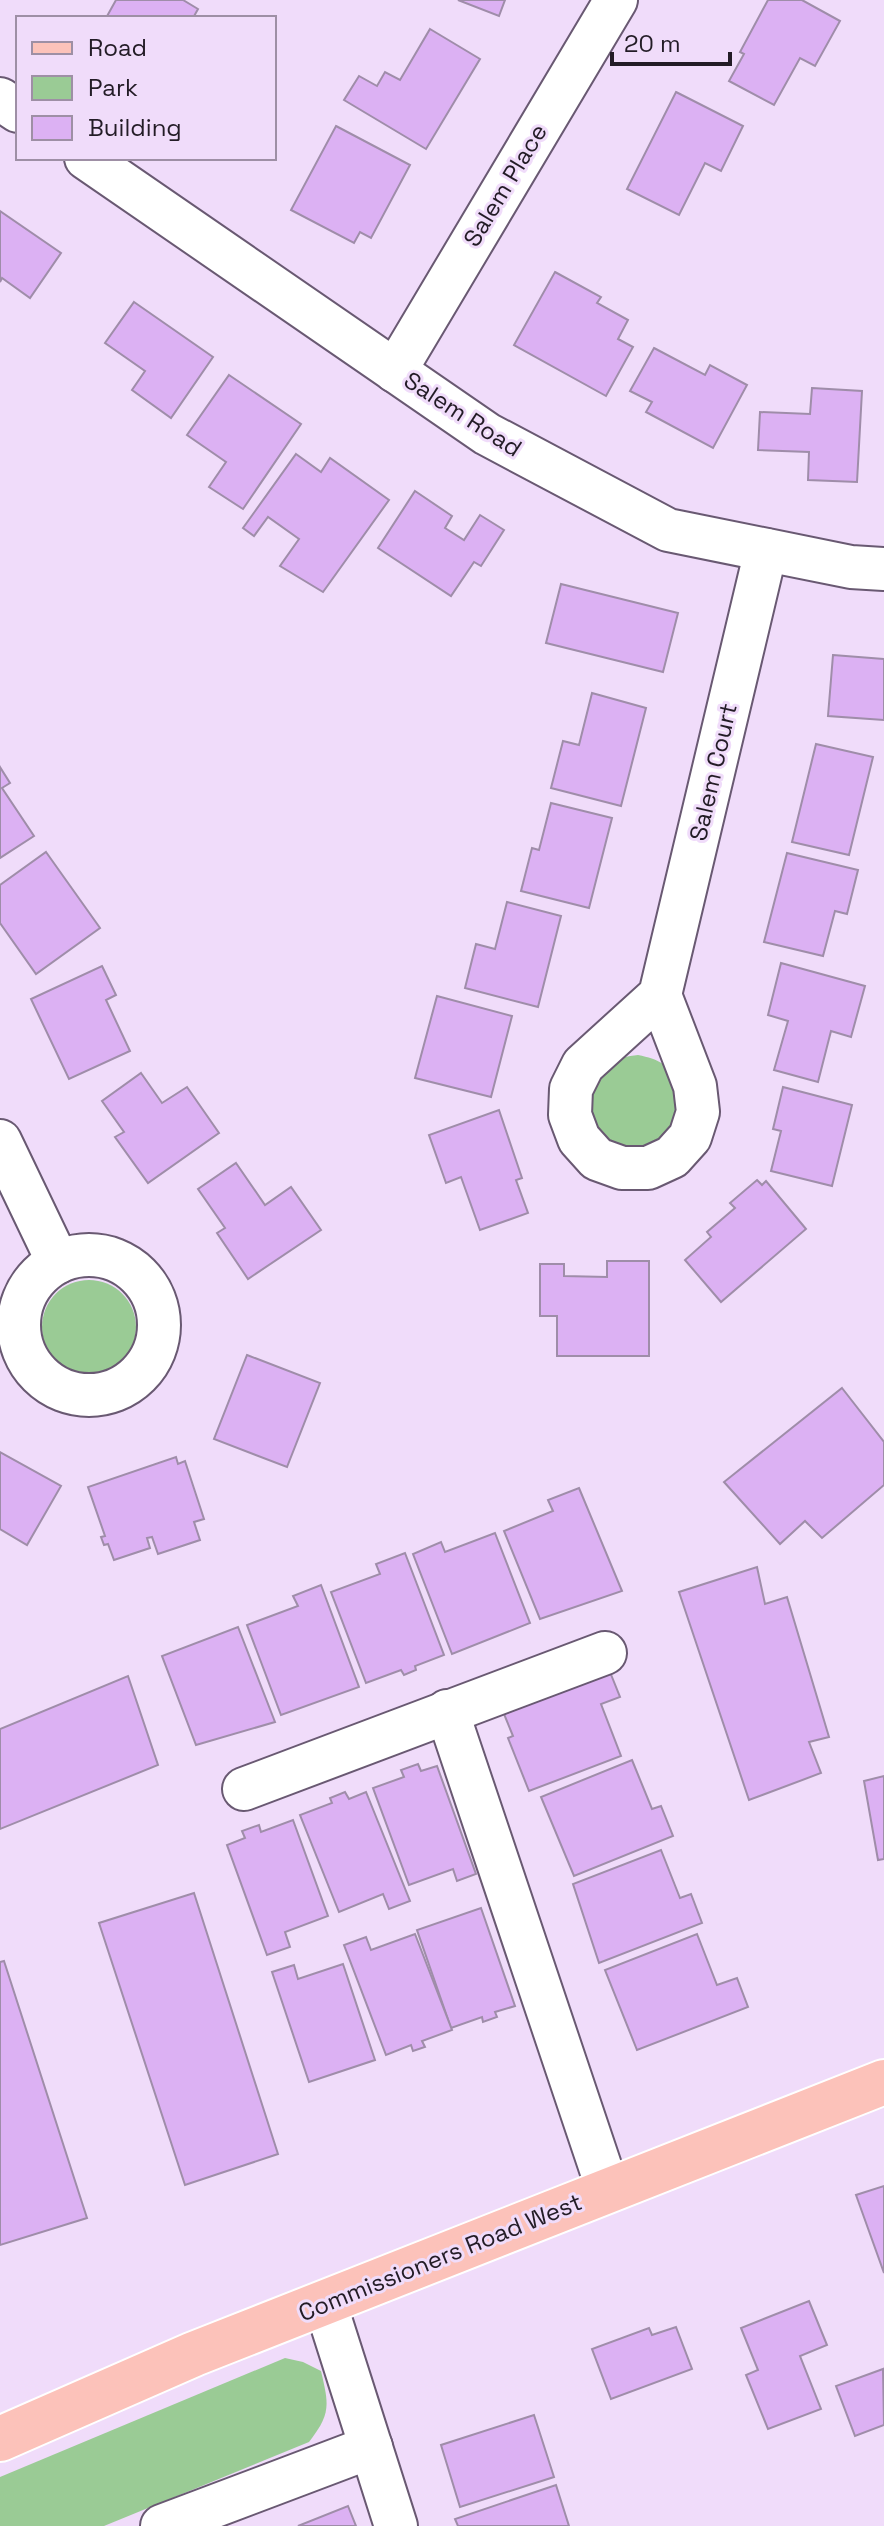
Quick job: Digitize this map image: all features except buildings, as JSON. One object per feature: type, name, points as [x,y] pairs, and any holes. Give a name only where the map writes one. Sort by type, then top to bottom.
[{"type":"main road","name":"Commissioners Road West","points":[[0,2439],[194,2354],[884,2082]]},
{"type":"street","name":"Salem Place","points":[[395,371],[616,0]]},
{"type":"street","name":"Salem Road","points":[[89,160],[487,434],[668,530],[851,567],[884,569]]},
{"type":"street","name":"Salem Court","points":[[660,995],[766,550]]},
{"type":"street","points":[[0,1141],[58,1262]]},
{"type":"street","points":[[244,1789],[605,1653]]},
{"type":"street","points":[[447,1711],[608,2190]]},
{"type":"street","points":[[325,2303],[396,2526]]},
{"type":"street","points":[[162,2526],[371,2447]]},
{"type":"green space","points":[[638,1055],[662,1063],[669,1069],[679,1095],[682,1119],[651,1149],[623,1148],[607,1141],[598,1132],[590,1110],[594,1086],[600,1075],[616,1061]]},
{"type":"green space","points":[[89,1280],[107,1284],[122,1294],[132,1309],[136,1327],[132,1345],[122,1360],[107,1370],[89,1374],[71,1370],[56,1360],[46,1345],[42,1327],[46,1309],[56,1294],[71,1284]]},
{"type":"green space","points":[[285,2358],[321,2371],[326,2392],[325,2416],[309,2442],[104,2526],[0,2526],[0,2477]]}]
